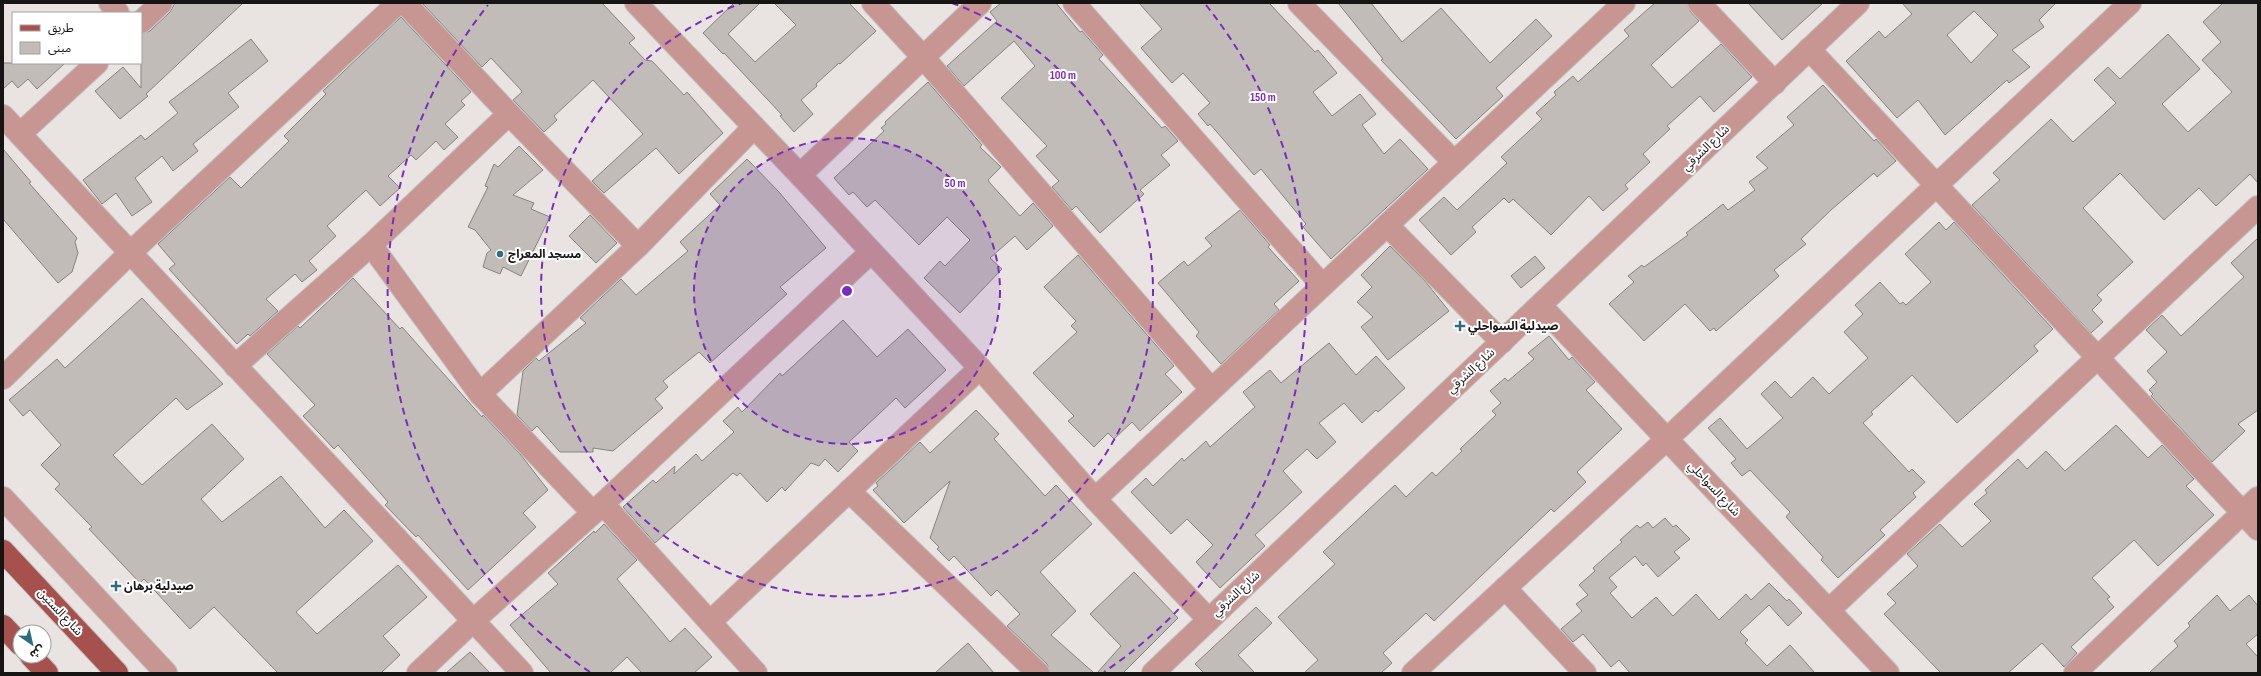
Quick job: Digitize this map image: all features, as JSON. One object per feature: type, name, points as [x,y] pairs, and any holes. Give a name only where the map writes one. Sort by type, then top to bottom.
[{"type":"main road","name":"شارع الستين","points":[[3,551],[118,673]]},
{"type":"main road","points":[[3,626],[12,636]]},
{"type":"street","points":[[110,3],[117,12]]},
{"type":"street","points":[[142,21],[161,3]]},
{"type":"street","points":[[3,378],[130,253],[398,3]]},
{"type":"street","points":[[405,3],[509,114],[638,246]]},
{"type":"street","points":[[636,3],[800,175],[980,368],[1096,499],[1209,620]]},
{"type":"street","points":[[873,3],[922,56],[1211,389]]},
{"type":"street","points":[[800,175],[922,56],[980,3]]},
{"type":"street","points":[[1074,3],[1322,285]]},
{"type":"street","points":[[1300,3],[1454,162]]},
{"type":"street","points":[[1096,499],[1211,389],[1624,3]]},
{"type":"street","points":[[1699,3],[1775,83]]},
{"type":"street","name":"شارع الشرقي","points":[[1153,673],[1541,306],[1775,83],[1809,48],[1858,3]]},
{"type":"street","points":[[1413,673],[1667,439],[2130,3]]},
{"type":"street","points":[[1809,48],[2258,530]]},
{"type":"street","points":[[20,134],[96,64]]},
{"type":"street","points":[[235,366],[370,246],[509,114]]},
{"type":"street","points":[[3,116],[522,673]]},
{"type":"street","points":[[480,394],[638,246],[754,127]]},
{"type":"street","points":[[1829,610],[2096,356],[2258,207]]},
{"type":"street","points":[[1387,225],[1502,342]]},
{"type":"street","points":[[370,246],[480,394],[598,508],[711,621],[756,673]]},
{"type":"street","points":[[418,673],[598,508],[871,252]]},
{"type":"street","name":"شارع السواحلي","points":[[1541,306],[1888,673]]},
{"type":"street","points":[[711,621],[980,368]]},
{"type":"street","points":[[849,491],[1038,673]]},
{"type":"street","points":[[3,498],[166,673]]},
{"type":"street","points":[[2075,673],[2258,498]]},
{"type":"street","points":[[1505,588],[1585,673]]},
{"type":"building","points":[[175,3],[243,3],[146,94],[148,96],[120,119],[95,91],[123,67],[141,88],[142,34],[150,31],[170,12]]},
{"type":"building","points":[[422,3],[602,3],[635,38],[629,43],[645,60],[652,61],[684,95],[687,92],[723,133],[679,174],[656,148],[604,193],[592,181],[643,134],[593,80],[554,116],[557,120],[544,132],[513,100],[522,92],[521,90],[491,58],[482,67]]},
{"type":"building","points":[[734,3],[760,3],[728,34],[755,62],[796,25],[774,3],[849,3],[876,31],[816,84],[817,86],[801,100],[813,114],[794,132],[780,116],[782,115],[724,53],[723,54],[703,33]]},
{"type":"building","points":[[1001,3],[1056,3],[1080,32],[1082,31],[1103,55],[1099,59],[1162,128],[1165,126],[1178,141],[1161,155],[1170,165],[1140,190],[1144,194],[1100,233],[1076,206],[1072,210],[1052,187],[1059,181],[1036,156],[1047,146],[1001,98],[1035,66],[1014,41],[964,86],[947,66],[997,21],[990,12]]},
{"type":"building","points":[[1139,3],[1269,3],[1315,52],[1318,50],[1337,73],[1313,92],[1332,116],[1360,94],[1376,114],[1362,125],[1384,154],[1400,139],[1428,169],[1331,259],[1303,227],[1306,224],[1261,169],[1254,175],[1210,124],[1208,126],[1198,114],[1210,103],[1183,73],[1172,83],[1141,48],[1162,29]]},
{"type":"building","points":[[1338,3],[1371,3],[1402,42],[1441,8],[1490,63],[1536,19],[1552,36],[1496,88],[1503,96],[1456,139],[1381,60],[1383,59]]},
{"type":"building","points":[[1655,3],[1687,3],[1690,11],[1699,21],[1651,65],[1672,88],[1721,44],[1752,77],[1714,112],[1700,96],[1667,126],[1670,129],[1643,154],[1650,162],[1625,185],[1628,189],[1603,211],[1589,196],[1551,235],[1513,199],[1509,203],[1504,198],[1472,227],[1476,232],[1451,255],[1419,220],[1444,197],[1457,210],[1507,163],[1501,157],[1542,119],[1536,113],[1556,95],[1554,92],[1573,76],[1578,82],[1629,36],[1624,30]]},
{"type":"building","points":[[1748,3],[1823,3],[1782,40]]},
{"type":"building","points":[[1902,3],[2056,3],[2039,20],[2044,27],[2012,50],[2030,67],[2009,83],[2007,80],[1945,135],[1918,100],[1897,118],[1846,61],[1879,31],[1885,38],[1912,14]],"holes":[[[1974,11],[1998,35],[1971,63],[1947,35]]]},
{"type":"building","points":[[2223,3],[2258,3],[2258,183],[2250,174],[2216,206],[2199,188],[2164,220],[2120,173],[2083,208],[2133,262],[2097,295],[2102,300],[2092,310],[2103,322],[2091,333],[1972,205],[2000,180],[1993,173],[2051,119],[2073,142],[2116,103],[2094,80],[2108,67],[2120,79],[2168,34],[2200,69],[2162,104],[2188,132],[2232,92],[2202,60],[2221,42],[2203,22]]},
{"type":"building","points":[[401,17],[471,92],[461,101],[465,105],[445,124],[458,137],[444,150],[436,141],[416,160],[411,155],[388,176],[400,188],[380,206],[366,190],[327,226],[336,236],[309,261],[317,270],[302,282],[295,274],[266,299],[278,311],[250,336],[248,334],[237,344],[169,269],[175,264],[158,244],[230,177],[241,188],[289,141],[284,136],[326,94],[323,91]]},
{"type":"building","points":[[251,39],[268,61],[228,93],[239,107],[193,144],[198,151],[173,171],[162,156],[135,178],[152,202],[132,216],[116,193],[102,204],[83,180],[141,135],[145,140],[178,113],[169,102]]},
{"type":"building","points":[[3,63],[64,64],[37,89],[28,79],[18,88],[12,81],[3,89]]},
{"type":"building","points":[[928,82],[982,145],[980,147],[1001,167],[988,180],[990,183],[1020,216],[1033,203],[1053,226],[1027,250],[1015,236],[990,258],[1002,269],[960,313],[924,278],[940,261],[945,266],[970,240],[947,217],[919,245],[875,200],[867,207],[853,192],[849,195],[834,178],[884,131],[881,128],[886,124],[885,122]]},
{"type":"building","points":[[1823,85],[1874,141],[1876,139],[1896,161],[1877,177],[1874,173],[1831,210],[1801,239],[1806,244],[1774,270],[1779,276],[1716,331],[1714,328],[1710,331],[1685,304],[1644,341],[1609,304],[1634,282],[1628,276],[1642,265],[1644,267],[1688,235],[1686,233],[1723,204],[1728,210],[1755,190],[1749,182],[1768,168],[1756,157],[1794,125],[1787,117]]},
{"type":"building","points":[[519,146],[543,170],[513,195],[534,203],[531,209],[550,217],[521,276],[503,267],[500,274],[483,267],[487,253],[491,250],[475,230],[468,227],[488,187],[485,186],[494,164],[498,167]]},
{"type":"building","points":[[3,149],[31,182],[29,183],[77,238],[75,242],[78,253],[72,272],[58,283],[3,219]]},
{"type":"building","points":[[747,159],[779,192],[826,248],[780,287],[787,294],[710,363],[699,352],[663,381],[668,387],[655,399],[663,408],[613,451],[593,448],[593,452],[560,452],[537,426],[532,431],[517,415],[523,371],[536,358],[539,361],[586,323],[580,318],[621,279],[636,295],[688,251],[680,242],[720,205],[710,194]]},
{"type":"building","points":[[1240,210],[1270,245],[1268,247],[1299,281],[1274,304],[1279,310],[1221,364],[1196,336],[1199,332],[1158,283],[1184,261],[1188,266],[1212,246],[1205,238]]},
{"type":"building","points":[[590,215],[617,243],[596,263],[569,236]]},
{"type":"building","points":[[1939,222],[1946,230],[1954,222],[2053,329],[2034,346],[2038,351],[1957,423],[1912,375],[1871,412],[1873,414],[1863,423],[1909,472],[1912,469],[1925,482],[1913,493],[1916,497],[1880,530],[1885,535],[1838,578],[1821,560],[1823,557],[1786,517],[1790,512],[1750,470],[1742,476],[1731,463],[1736,459],[1708,428],[1720,418],[1747,449],[1783,418],[1761,394],[1775,381],[1791,398],[1813,377],[1829,394],[1868,358],[1844,332],[1863,314],[1855,305],[1880,282],[1900,304],[1903,302],[1906,305],[1931,282],[1905,254]]},
{"type":"building","points":[[2258,238],[2258,410],[2238,424],[2245,431],[2212,462],[2151,396],[2153,394],[2149,390],[2157,382],[2147,371],[2167,352],[2146,330],[2162,315],[2181,336],[2244,277],[2231,263]]},
{"type":"building","points":[[1390,246],[1425,281],[1449,311],[1388,360],[1361,327],[1373,317],[1357,302],[1372,287],[1361,275]]},
{"type":"building","points":[[1078,255],[1174,366],[1165,374],[1182,392],[1140,431],[1132,422],[1114,439],[1108,433],[1094,447],[1068,421],[1074,416],[1033,373],[1077,332],[1071,326],[1076,321],[1044,287]]},
{"type":"building","points":[[1535,256],[1545,268],[1521,288],[1511,276]]},
{"type":"building","points":[[353,278],[400,329],[402,327],[482,417],[483,415],[521,455],[548,490],[523,513],[536,527],[468,590],[418,535],[416,537],[385,505],[388,502],[338,445],[334,449],[303,416],[315,405],[267,354],[298,326],[300,328]]},
{"type":"building","points":[[142,298],[223,384],[187,410],[176,398],[113,455],[142,485],[212,424],[244,459],[201,499],[222,522],[281,476],[325,528],[344,510],[373,541],[296,612],[317,634],[398,565],[427,597],[383,636],[400,655],[381,673],[278,673],[214,607],[190,629],[144,579],[140,583],[89,529],[92,527],[55,489],[60,484],[41,465],[61,445],[30,410],[23,416],[9,400],[57,359],[65,368]]},
{"type":"building","points":[[843,320],[877,357],[908,329],[946,370],[905,408],[896,398],[849,442],[858,451],[838,472],[825,459],[819,466],[811,463],[785,491],[782,487],[767,502],[740,473],[737,476],[733,473],[655,543],[623,507],[653,480],[656,483],[675,466],[674,474],[696,454],[702,461],[734,432],[723,421],[738,407],[742,412],[780,373],[782,376]]},
{"type":"building","points":[[1549,336],[1569,360],[1572,357],[1595,382],[1586,390],[1622,429],[1577,472],[1586,482],[1554,512],[1551,509],[1434,621],[1426,613],[1383,653],[1392,663],[1381,673],[1304,673],[1318,660],[1278,617],[1335,564],[1323,552],[1395,485],[1406,497],[1432,472],[1436,476],[1462,451],[1460,449],[1496,415],[1492,411],[1501,403],[1490,391],[1505,378],[1508,381],[1534,359],[1528,353]]},
{"type":"building","points":[[1329,343],[1356,375],[1376,356],[1405,388],[1378,412],[1376,410],[1362,423],[1344,403],[1319,423],[1336,442],[1317,459],[1307,449],[1283,471],[1302,492],[1255,535],[1265,546],[1220,588],[1196,562],[1213,545],[1187,519],[1171,534],[1131,492],[1146,478],[1153,486],[1182,458],[1184,461],[1206,441],[1210,447],[1255,407],[1243,392],[1270,370],[1281,383]]},
{"type":"building","points":[[976,410],[999,434],[994,439],[1045,496],[1056,485],[1092,524],[1040,572],[1076,611],[1051,635],[1094,673],[1050,673],[1047,664],[1007,626],[1020,614],[997,590],[991,596],[954,556],[949,561],[937,549],[939,547],[930,538],[950,481],[904,523],[873,490],[878,486],[876,483],[920,442],[930,453]]},
{"type":"building","points":[[2116,425],[2148,458],[2162,445],[2194,479],[2186,486],[2214,515],[2158,566],[2134,540],[2092,578],[2110,597],[2107,599],[2114,607],[2071,647],[2077,653],[2064,667],[2042,643],[2008,673],[1941,673],[1884,614],[1896,603],[1887,594],[1918,566],[1907,554],[1940,524],[1962,547],[1991,521],[1974,504],[1987,493],[1985,490],[2018,459],[2027,469],[2046,451],[2065,471]]},
{"type":"building","points":[[1665,518],[1673,527],[1676,525],[1690,539],[1674,552],[1680,558],[1658,577],[1646,563],[1643,566],[1635,556],[1609,578],[1617,587],[1610,593],[1632,618],[1656,597],[1673,616],[1696,594],[1719,620],[1746,594],[1751,600],[1769,583],[1787,601],[1789,599],[1802,613],[1788,626],[1769,605],[1740,632],[1748,640],[1745,643],[1767,666],[1790,645],[1815,673],[1630,673],[1619,660],[1611,667],[1583,634],[1573,642],[1561,629],[1582,611],[1576,604],[1588,595],[1579,585],[1595,571],[1593,568],[1622,542],[1620,540],[1637,525],[1640,528],[1648,522],[1653,528]]},
{"type":"building","points":[[604,524],[637,560],[617,579],[670,642],[685,628],[712,657],[694,673],[642,673],[627,657],[610,673],[551,673],[510,625],[558,584],[548,573],[594,531],[595,533]]},
{"type":"building","points":[[1134,572],[1178,618],[1123,673],[1097,673],[1121,646],[1090,614]]},
{"type":"building","points":[[2217,595],[2230,611],[2249,595],[2258,606],[2258,634],[2246,644],[2258,657],[2258,673],[2149,673],[2178,646],[2174,641],[2190,626],[2188,623]]},
{"type":"building","points":[[1256,607],[1272,623],[1238,655],[1255,673],[1204,673],[1195,664]]},
{"type":"building","points":[[968,643],[994,673],[935,673]]},
{"type":"building","points":[[470,652],[490,673],[446,673]]},
{"type":"place","name":"مسجد المعراج","points":[[500,254]]},
{"type":"place","name":"صيدلية السواحلي","points":[[1460,326]]},
{"type":"place","name":"صيدلية برهان","points":[[116,586]]}]
